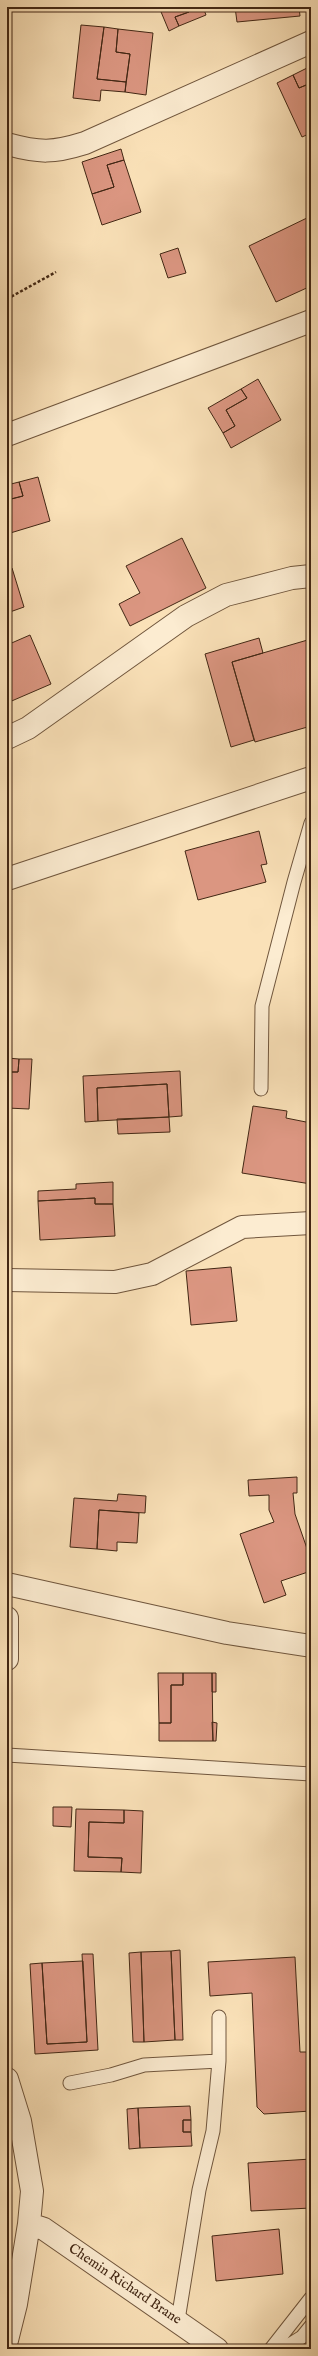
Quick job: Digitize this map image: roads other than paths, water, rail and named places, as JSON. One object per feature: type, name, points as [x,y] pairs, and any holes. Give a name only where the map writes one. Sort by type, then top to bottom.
[{"type":"street","points":[[7,144],[26,149],[57,151],[85,143],[311,42]]},
{"type":"street","points":[[7,435],[311,321]]},
{"type":"street","points":[[7,738],[28,728],[193,612],[226,595],[292,578],[311,576]]},
{"type":"street","points":[[7,879],[311,778]]},
{"type":"street","points":[[7,1280],[115,1282],[152,1274],[242,1227],[311,1223]]},
{"type":"street","points":[[7,1584],[227,1633],[311,1646]]},
{"type":"street","points":[[7,1618],[7,1659]]},
{"type":"street","points":[[7,2079],[20,2121],[32,2191],[29,2224],[16,2304],[7,2340]]},
{"type":"street","name":"Chemin Richard Brane","points":[[29,2224],[44,2229],[178,2320],[217,2349]]},
{"type":"lane","points":[[261,1089],[262,1006],[311,823]]},
{"type":"lane","points":[[7,1755],[311,1774]]},
{"type":"lane","points":[[178,2320],[199,2190],[213,2131],[219,2062],[219,2016]]},
{"type":"lane","points":[[70,2083],[112,2075],[144,2065],[219,2062]]},
{"type":"lane","points":[[271,2349],[311,2298]]},
{"type":"lane","points":[[282,2349],[302,2337],[311,2326]]}]
